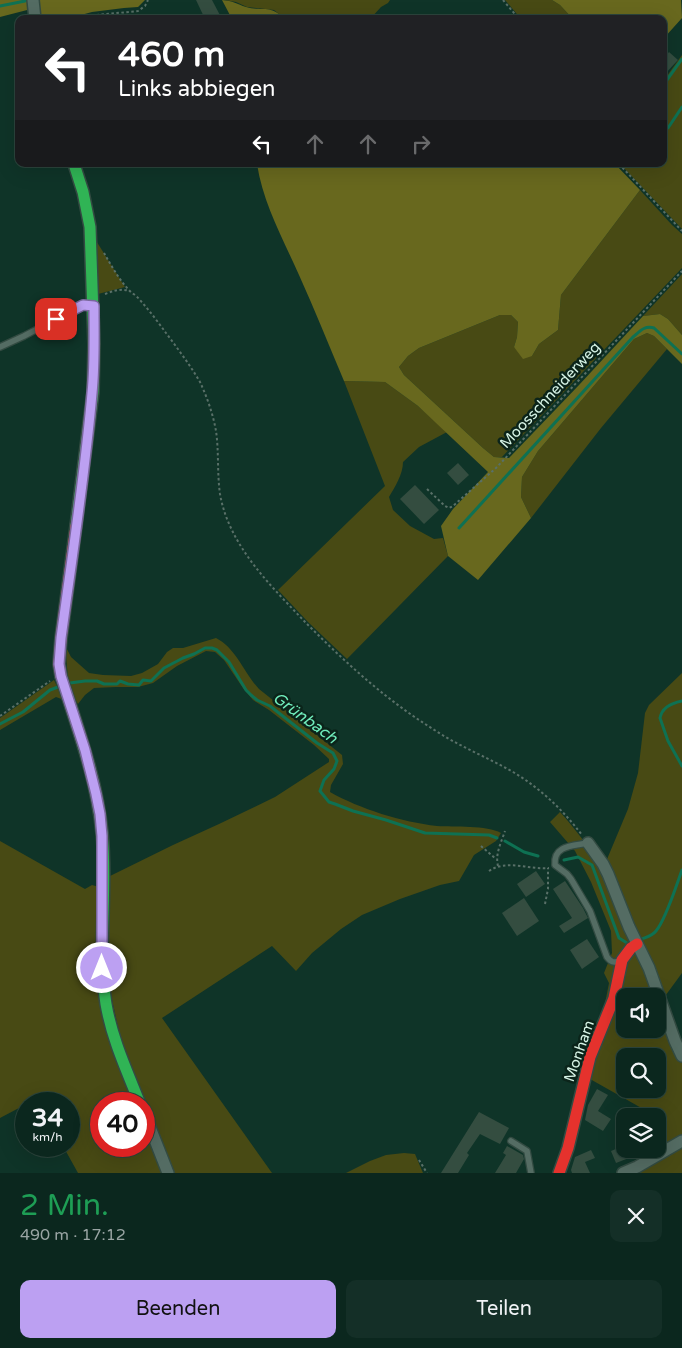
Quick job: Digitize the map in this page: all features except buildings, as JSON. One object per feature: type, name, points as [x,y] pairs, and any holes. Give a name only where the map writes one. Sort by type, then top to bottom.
[{"type":"street","points":[[33,0],[35,15]]},
{"type":"street","points":[[75,167],[83,192],[90,227],[94,302],[93,392],[59,664],[61,676],[89,764],[100,814],[104,990],[107,1009],[120,1054],[135,1092]]},
{"type":"street","points":[[588,843],[608,874],[629,927],[650,968],[682,1056]]},
{"type":"street","points":[[622,960],[630,948],[637,944]]},
{"type":"street","name":"Monham","points":[[560,1173],[590,1057],[614,998],[622,960]]},
{"type":"street","points":[[155,1140],[168,1173]]},
{"type":"street","points":[[623,1173],[682,1141]]},
{"type":"lane","points":[[0,347],[83,305],[94,302]]},
{"type":"lane","points":[[588,843],[560,850],[556,854],[555,865],[571,879],[590,911],[607,957],[611,962],[622,960]]},
{"type":"lane","points":[[511,1141],[527,1151],[531,1173]]},
{"type":"path","points":[[97,15],[138,11],[145,6],[148,0]]},
{"type":"path","points":[[502,0],[515,15]]},
{"type":"path","points":[[622,167],[682,231]]},
{"type":"path","points":[[102,249],[114,270],[131,292],[139,298],[185,358],[200,382],[211,408],[216,432],[220,492],[225,514],[240,545],[258,570],[307,623],[371,683],[435,731],[512,772],[534,786],[572,821],[588,843]]},
{"type":"path","name":"Moosschneiderweg","points":[[426,489],[445,506],[449,508],[453,506],[496,468],[682,271]]},
{"type":"path","points":[[94,302],[115,291],[127,290],[131,292]]},
{"type":"path","points":[[0,716],[51,680],[61,676]]},
{"type":"path","points":[[498,866],[498,852],[505,831]]},
{"type":"path","points":[[481,846],[497,860]]},
{"type":"path","points":[[489,871],[498,866],[548,868],[555,865]]},
{"type":"path","points":[[545,904],[548,889],[548,868]]},
{"type":"path","points":[[419,1160],[427,1173]]},
{"type":"shaded area","points":[[0,0],[30,0],[31,9],[0,17]]},
{"type":"shaded area","points":[[37,0],[145,0],[138,7],[81,15],[38,15]]},
{"type":"shaded area","points":[[222,0],[246,7],[270,10],[280,15],[230,15]]},
{"type":"shaded area","points":[[225,0],[390,0],[374,15],[280,15],[274,10],[247,7]]},
{"type":"shaded area","points":[[505,0],[552,0],[569,15],[518,15]]},
{"type":"shaded area","points":[[552,0],[681,0],[682,18],[667,35],[667,15],[569,15]]},
{"type":"shaded area","points":[[682,55],[682,229],[623,167],[667,167],[667,76]]},
{"type":"shaded area","points":[[258,167],[618,167],[640,190],[561,295],[558,330],[539,344],[532,356],[523,359],[514,347],[518,322],[511,315],[500,315],[419,348],[408,356],[399,367],[404,375],[494,457],[509,458],[643,316],[660,314],[668,319],[682,335],[682,364],[654,336],[647,333],[634,339],[538,451],[522,477],[521,497],[531,518],[478,580],[448,556],[441,526],[453,509],[488,472],[418,406],[385,382],[344,381],[311,301],[274,221]]},
{"type":"shaded area","points":[[640,190],[682,234],[682,268],[502,457],[494,457],[404,375],[399,367],[408,356],[419,348],[500,315],[511,315],[518,322],[514,347],[532,356],[539,344],[558,330],[561,295]]},
{"type":"shaded area","points":[[95,239],[125,287],[98,294]]},
{"type":"shaded area","points":[[682,274],[682,335],[668,319],[660,314],[643,316]]},
{"type":"shaded area","points":[[647,333],[654,336],[667,349],[601,428],[531,518],[521,497],[522,477],[538,451],[634,339]]},
{"type":"shaded area","points":[[344,381],[385,382],[418,406],[447,432],[419,447],[403,462],[400,476],[389,497],[393,510],[410,526],[434,539],[443,538],[448,556],[347,659],[278,590],[385,486]]},
{"type":"shaded area","points":[[216,638],[223,642],[259,689],[342,755],[343,764],[331,785],[330,792],[368,809],[410,821],[437,826],[495,830],[501,833],[496,841],[474,855],[459,881],[440,885],[400,899],[362,915],[341,929],[312,953],[296,971],[272,946],[162,1018],[272,1173],[173,1173],[155,1129],[155,1092],[140,1092],[123,1050],[106,972],[108,877],[275,797],[329,762],[329,759],[314,745],[253,700],[224,660],[215,652],[206,651],[177,666],[153,683],[138,687],[94,688],[78,704],[69,690],[65,645],[71,657],[89,673],[131,676],[142,673],[158,664],[167,652],[173,648],[183,648]]},
{"type":"shaded area","points":[[682,673],[682,973],[666,995],[666,988],[616,988],[616,1038],[666,1038],[666,1018],[682,1059],[682,1136],[666,1146],[666,1108],[641,1108],[624,1098],[666,1098],[666,1048],[616,1048],[616,1094],[590,1079],[609,983],[604,973],[612,953],[611,931],[591,882],[575,851],[550,822],[560,812],[605,864],[628,809],[638,773],[645,713],[649,705]]},
{"type":"shaded area","points":[[54,680],[64,700],[56,697],[0,730],[0,718]]},
{"type":"shaded area","points":[[0,841],[85,889],[92,885],[99,887],[99,965],[134,1092],[90,1092],[90,1157],[155,1157],[155,1148],[165,1173],[78,1173],[69,1157],[80,1157],[80,1092],[15,1092],[15,1110],[0,1118]]},
{"type":"shaded area","points":[[682,1146],[682,1173],[633,1173],[660,1158],[666,1158],[666,1155]]},
{"type":"shaded area","points":[[415,1154],[423,1173],[346,1173],[386,1155]]},
{"type":"waterway","points":[[0,6],[25,1]]},
{"type":"waterway","points":[[667,80],[682,59]]},
{"type":"waterway","points":[[668,128],[682,107]]},
{"type":"waterway","points":[[459,528],[640,331],[648,327],[654,328],[682,354]]},
{"type":"waterway","name":"Grünbach","points":[[70,683],[97,681],[104,684],[117,684],[120,681],[139,685],[143,680],[151,681],[164,668],[183,658],[205,648],[212,648],[217,650],[229,662],[251,695],[270,706],[317,743],[333,753],[337,761],[334,769],[324,780],[320,791],[329,802],[425,833],[489,835],[497,838]]},
{"type":"waterway","name":"Grünbach","points":[[0,724],[23,712],[50,690],[58,687]]},
{"type":"waterway","name":"Grünbach","points":[[682,701],[668,706],[660,718],[668,741],[682,766]]},
{"type":"waterway","name":"Grünbach","points":[[505,841],[524,852],[538,856]]},
{"type":"waterway","name":"Grünbach","points":[[564,860],[578,857],[592,865],[619,938],[627,943]]},
{"type":"waterway","name":"Grünbach","points":[[642,939],[653,934],[660,926],[682,870]]},
{"type":"traffic: fast","points":[[75,167],[83,192],[90,227],[94,344],[93,392],[76,526]]},
{"type":"traffic: fast","points":[[61,676],[86,753],[96,793],[104,854],[103,983],[106,1004],[116,1042],[135,1092]]},
{"type":"traffic: jam","points":[[61,676],[59,664],[61,638],[76,526]]},
{"type":"traffic: jam","points":[[559,1173],[568,1148],[590,1057],[614,998],[622,960],[631,948],[637,944]]},
{"type":"route","points":[[56,319],[83,305],[94,306],[93,392],[59,664],[61,676],[89,764],[100,814],[103,882],[102,968]]}]
